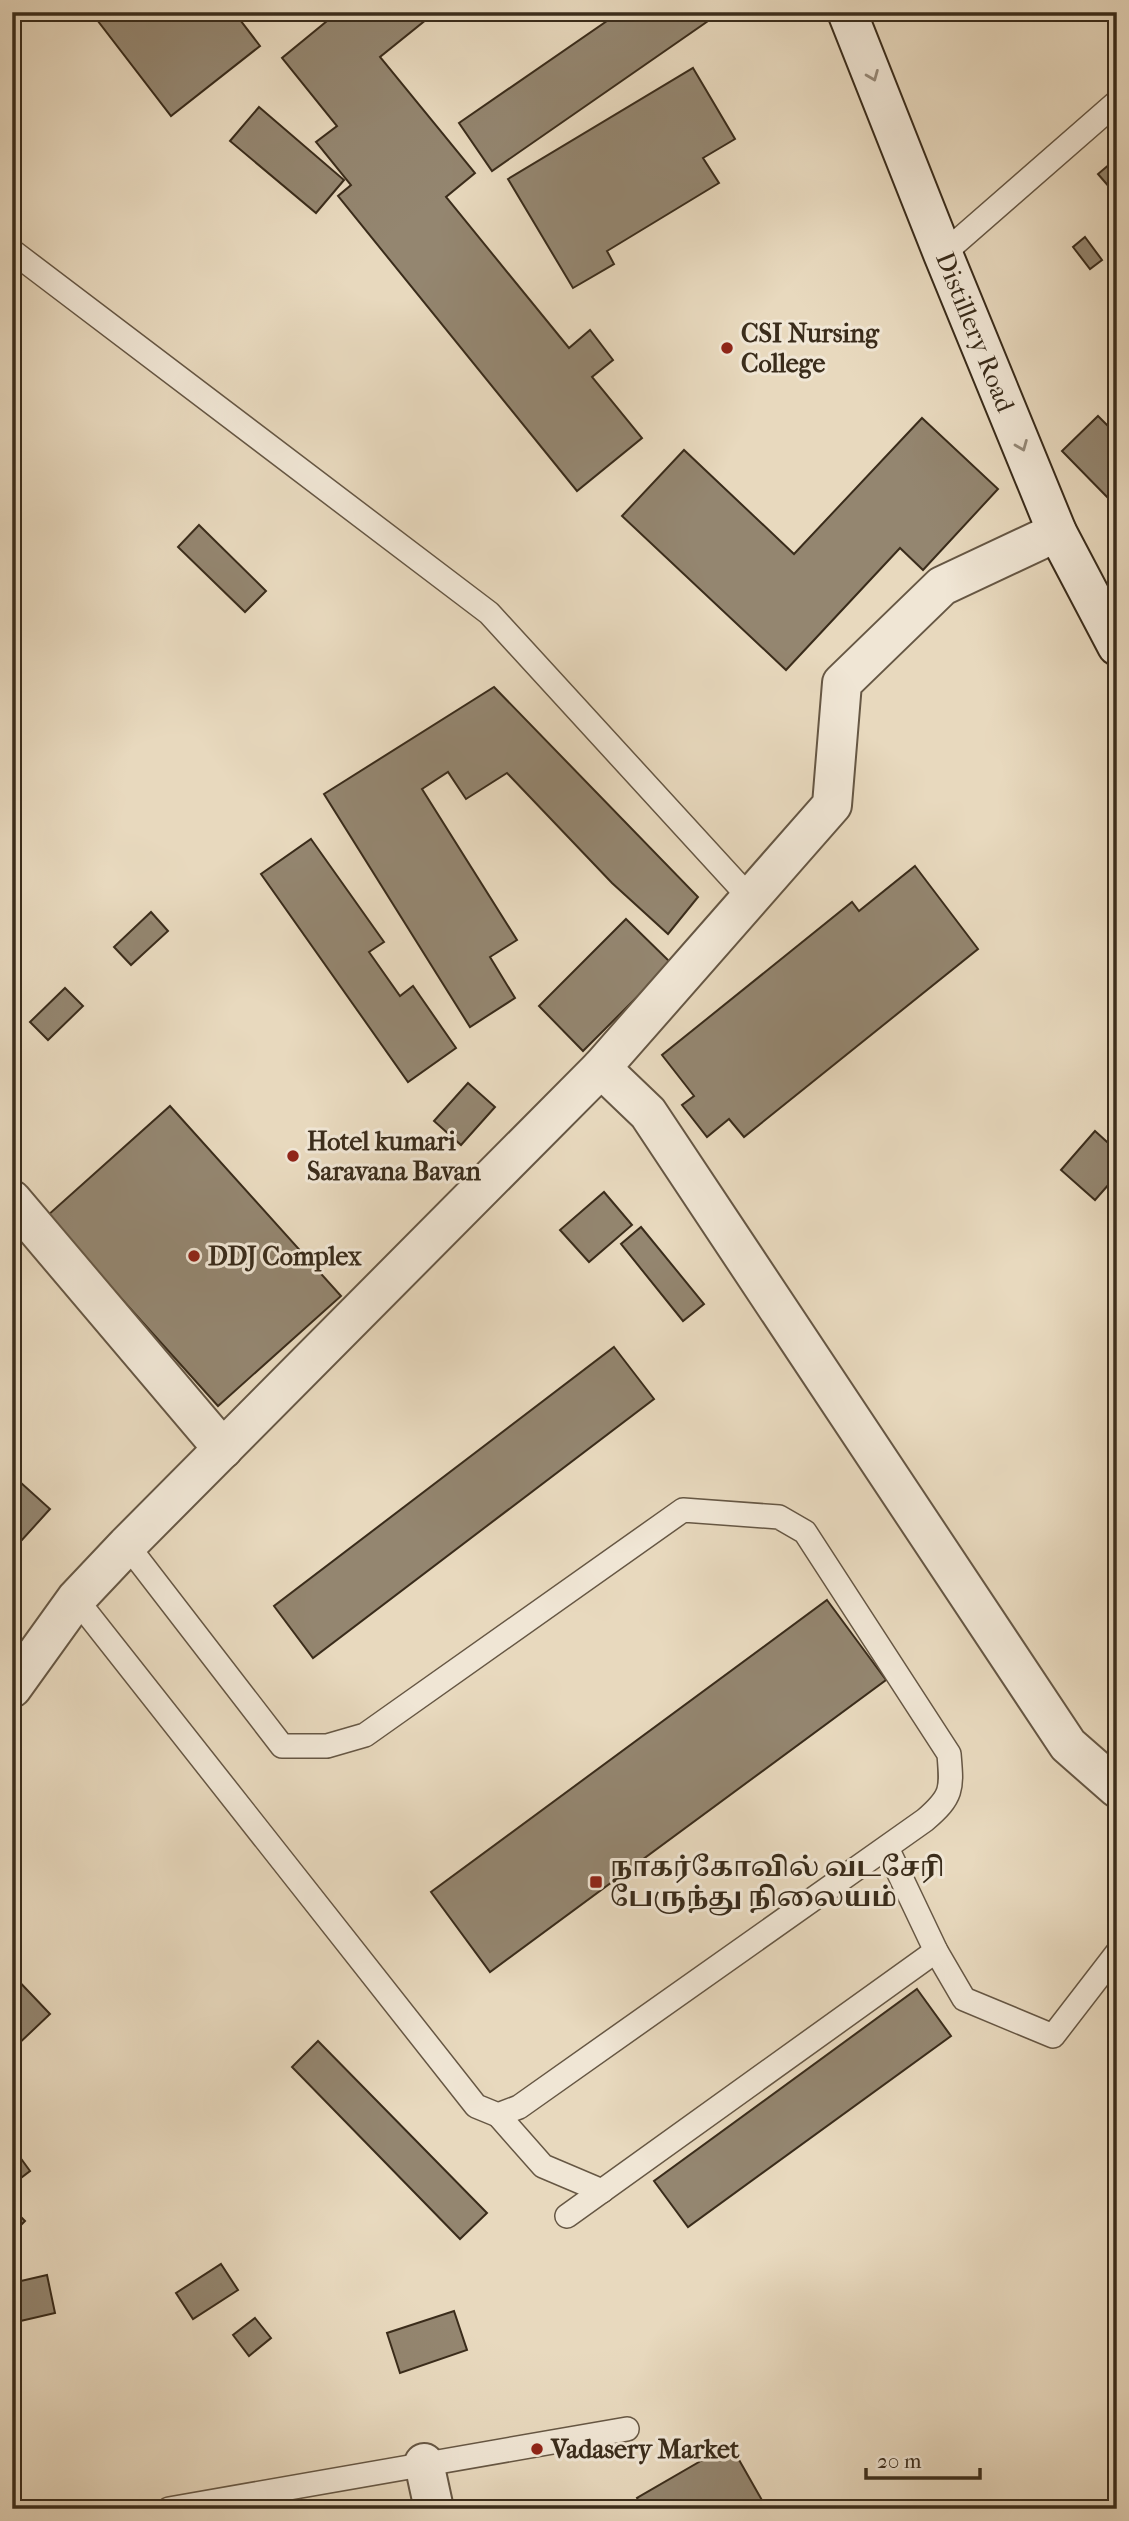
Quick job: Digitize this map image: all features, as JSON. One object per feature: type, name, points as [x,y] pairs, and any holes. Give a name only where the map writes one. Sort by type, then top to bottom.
[{"type":"street","name":"Distillery Road","points":[[848,12],[943,254],[1057,532],[1117,646]]},
{"type":"street","points":[[12,1688],[76,1599],[601,1068],[832,805],[842,683],[942,586],[1057,532]]},
{"type":"street","points":[[601,1068],[648,1113],[1068,1745],[1117,1788]]},
{"type":"street","points":[[12,1200],[223,1449]]},
{"type":"street","points":[[424,2463],[434,2509]]},
{"type":"lane","points":[[943,254],[1117,102]]},
{"type":"lane","points":[[12,251],[489,613],[750,898]]},
{"type":"lane","points":[[127,1545],[282,1746],[327,1746],[365,1735],[683,1510],[779,1517],[804,1532],[949,1754],[952,1783],[943,1805],[887,1848],[519,2108],[498,2115]]},
{"type":"lane","points":[[76,1599],[475,2106],[498,2115],[543,2166],[602,2191]]},
{"type":"lane","points":[[887,1848],[936,1951],[964,1999],[1054,2036],[1117,1953]]},
{"type":"lane","points":[[567,2216],[936,1951]]},
{"type":"lane","points":[[169,2509],[627,2429]]},
{"type":"building","points":[[91,12],[234,12],[260,46],[171,116]]},
{"type":"building","points":[[338,12],[422,12],[427,19],[380,57],[475,173],[446,197],[569,348],[590,330],[613,360],[592,377],[642,438],[577,491],[338,196],[351,185],[316,142],[337,126],[282,58]]},
{"type":"building","points":[[620,12],[721,12],[492,171],[459,123]]},
{"type":"building","points":[[693,68],[735,139],[703,158],[719,183],[607,251],[614,264],[573,288],[508,179]]},
{"type":"building","points":[[259,107],[344,180],[316,213],[230,141]]},
{"type":"building","points":[[1117,158],[1117,196],[1098,174]]},
{"type":"building","points":[[1085,237],[1102,260],[1090,269],[1073,247]]},
{"type":"building","points":[[1098,416],[1117,435],[1117,497],[1112,502],[1062,451]]},
{"type":"building","points":[[922,418],[998,489],[923,570],[900,548],[786,670],[622,516],[684,450],[794,554]]},
{"type":"building","points":[[199,525],[266,591],[245,612],[178,547]]},
{"type":"building","points":[[494,687],[698,897],[668,934],[612,883],[507,773],[466,799],[448,772],[422,789],[517,940],[490,957],[515,998],[470,1027],[324,794]]},
{"type":"building","points":[[311,839],[384,942],[369,952],[400,996],[413,986],[456,1048],[408,1082],[261,874]]},
{"type":"building","points":[[915,866],[978,949],[744,1137],[729,1119],[707,1137],[682,1105],[694,1096],[662,1055],[852,902],[859,911]]},
{"type":"building","points":[[151,912],[168,931],[131,965],[114,947]]},
{"type":"building","points":[[626,919],[671,963],[583,1051],[539,1006]]},
{"type":"building","points":[[65,988],[83,1006],[48,1040],[30,1022]]},
{"type":"building","points":[[468,1083],[495,1107],[461,1145],[434,1121]]},
{"type":"building","name":"DDJ Complex","points":[[170,1106],[341,1296],[218,1406],[47,1216]]},
{"type":"building","points":[[1095,1131],[1117,1151],[1117,1175],[1095,1200],[1061,1170]]},
{"type":"building","points":[[604,1192],[632,1225],[589,1262],[560,1230]]},
{"type":"building","points":[[641,1227],[704,1304],[683,1321],[621,1244]]},
{"type":"building","points":[[614,1347],[654,1399],[313,1658],[274,1606]]},
{"type":"building","points":[[20,1482],[50,1509],[12,1551],[12,1491]]},
{"type":"building","points":[[827,1600],[886,1680],[490,1972],[431,1892]]},
{"type":"building","points":[[12,1974],[50,2014],[12,2050]]},
{"type":"building","points":[[917,1989],[951,2036],[688,2227],[654,2181]]},
{"type":"building","points":[[318,2041],[487,2213],[460,2239],[292,2067]]},
{"type":"building","points":[[14,2149],[30,2171],[13,2184],[12,2150]]},
{"type":"building","points":[[12,2208],[25,2221],[12,2234]]},
{"type":"building","points":[[221,2264],[238,2290],[193,2319],[176,2293]]},
{"type":"building","points":[[47,2275],[55,2313],[12,2323],[12,2283]]},
{"type":"building","points":[[454,2311],[467,2350],[400,2373],[387,2333]]},
{"type":"building","points":[[255,2318],[271,2338],[249,2356],[233,2335]]},
{"type":"building","points":[[730,2444],[767,2509],[643,2509],[637,2498]]},
{"type":"place","name":"CSI Nursing College","points":[[727,348]]},
{"type":"place","name":"Hotel kumari Saravana Bavan","points":[[293,1156]]},
{"type":"place","name":"DDJ Complex","points":[[194,1256]]},
{"type":"place","name":"நாகர்கோவில் வடசேரி பேருந்து நிலையம்","points":[[596,1882]]},
{"type":"place","name":"Vadasery Market","points":[[537,2449]]}]
